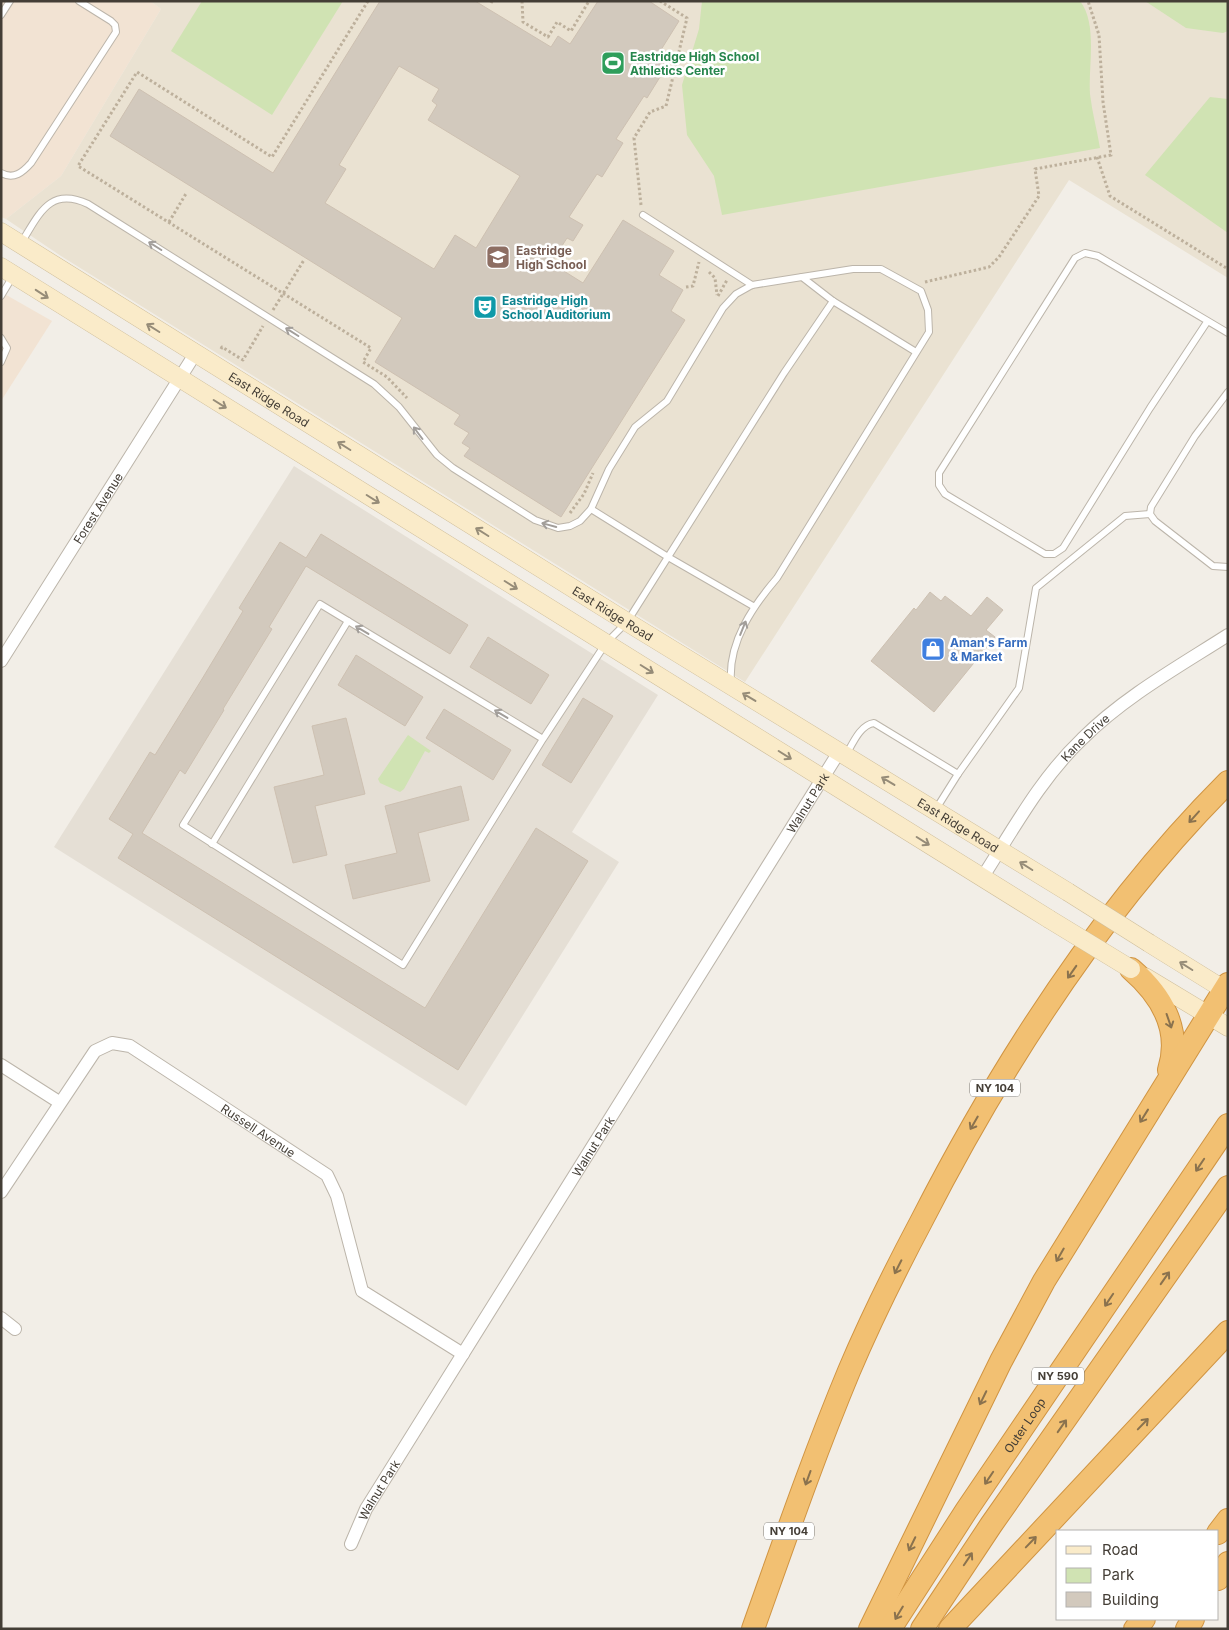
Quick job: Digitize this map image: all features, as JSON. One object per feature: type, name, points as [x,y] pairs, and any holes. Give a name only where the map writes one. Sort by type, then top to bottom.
[{"type":"highway","name":"NY 104","points":[[753,1629],[824,1432],[851,1367],[889,1285],[957,1154],[1034,1027],[1102,928],[1159,856],[1228,782]]},
{"type":"highway","points":[[1131,968],[1159,1000],[1171,1025],[1174,1045],[1172,1059],[1160,1091]]},
{"type":"highway","points":[[870,1629],[1010,1344],[1070,1237],[1160,1091],[1226,989]]},
{"type":"highway","name":"Outer Loop","points":[[890,1629],[972,1503],[1228,1125]]},
{"type":"highway","name":"NY 590","points":[[922,1629],[986,1533],[1228,1187]]},
{"type":"highway","points":[[950,1629],[1228,1332]]},
{"type":"highway","points":[[1219,1532],[1228,1520]]},
{"type":"highway","points":[[1219,1577],[1228,1563]]},
{"type":"main road","name":"East Ridge Road","points":[[1,232],[627,622],[1226,989]]},
{"type":"main road","points":[[8,271],[982,878],[1228,1028]]},
{"type":"street","name":"Forest Avenue","points":[[1,661],[195,354]]},
{"type":"street","name":"Kane Drive","points":[[982,878],[1042,784],[1083,737],[1130,698],[1228,635]]},
{"type":"street","name":"Walnut Park","points":[[351,1544],[366,1509],[462,1354],[823,778],[842,754]]},
{"type":"street","name":"Russell Avenue","points":[[59,1102],[88,1060],[103,1045],[121,1044],[137,1050],[326,1175],[337,1196],[362,1291],[462,1354]]},
{"type":"street","points":[[1,1065],[59,1102],[1,1192]]},
{"type":"street","points":[[1,1318],[15,1329]]},
{"type":"lane","points":[[1,15],[10,1]]},
{"type":"lane","points":[[1,173],[10,176],[18,175],[31,163],[116,32],[115,24],[79,1]]},
{"type":"lane","points":[[20,244],[41,212],[53,200],[69,197],[88,204],[374,384],[393,401],[437,456],[470,480],[535,520],[558,528],[570,526],[580,521],[591,509],[609,469],[635,427],[667,401],[723,308],[736,294],[752,285],[853,269],[882,269],[921,291],[928,310],[929,332],[849,465],[777,578],[754,606],[736,646],[730,675],[731,686]]},
{"type":"lane","points":[[642,215],[752,285]]},
{"type":"lane","points":[[1207,322],[1150,408],[1063,548],[1054,554],[1045,554],[953,499],[945,494],[939,485],[939,473],[1075,258],[1085,253],[1098,256],[1228,333]]},
{"type":"lane","points":[[1,296],[8,271]]},
{"type":"lane","points":[[802,277],[833,301],[916,352]]},
{"type":"lane","points":[[543,739],[320,604],[183,825],[403,965],[543,739],[606,643],[627,622],[784,372],[833,301]]},
{"type":"lane","points":[[1,338],[7,348],[1,362]]},
{"type":"lane","points":[[1228,392],[1194,436],[1151,506],[1150,514],[1155,521],[1213,566],[1228,567]]},
{"type":"lane","points":[[591,509],[668,557],[754,606]]},
{"type":"lane","points":[[935,810],[1019,688],[1036,588],[1124,516],[1150,514]]},
{"type":"lane","points":[[212,844],[348,621]]},
{"type":"lane","points":[[842,754],[862,728],[867,724],[874,723],[958,774]]},
{"type":"path","points":[[368,1],[272,157],[137,72],[78,166],[371,348],[363,362],[387,376],[410,401]]},
{"type":"path","points":[[522,1],[523,22],[548,37],[557,22],[571,31],[589,1]]},
{"type":"path","points":[[642,215],[634,138],[650,112],[666,106],[687,18],[660,1]]},
{"type":"path","points":[[921,291],[925,282],[989,268],[999,257],[1039,196],[1035,169],[1111,155],[1103,102],[1099,35],[1088,1]]},
{"type":"path","points":[[1097,157],[1110,196],[1228,269]]},
{"type":"path","points":[[169,222],[187,192]]},
{"type":"path","points":[[686,287],[693,286],[698,266],[704,254]]},
{"type":"path","points":[[698,266],[715,278],[717,297],[732,272]]},
{"type":"path","points":[[566,519],[584,494],[596,470]]},
{"type":"shaded area","points":[[1,1],[150,1],[161,9],[61,176],[6,219],[1,217]]},
{"type":"shaded area","points":[[150,1],[1228,1],[1228,278],[1069,180],[745,682],[61,256],[6,219],[61,176],[161,9]]},
{"type":"shaded area","points":[[1,292],[52,321],[1,401]]},
{"type":"shaded area","points":[[294,466],[658,695],[572,832],[619,862],[466,1106],[54,847]]},
{"type":"green space","points":[[202,1],[343,1],[272,115],[171,51]]},
{"type":"green space","points":[[702,1],[1080,1],[1086,10],[1091,33],[1090,94],[1100,148],[722,215],[714,176],[687,135],[682,85],[699,29]]},
{"type":"green space","points":[[1145,1],[1228,1],[1228,31],[1223,33],[1186,28]]},
{"type":"green space","points":[[1210,97],[1228,99],[1228,233],[1145,175]]},
{"type":"green space","points":[[408,735],[431,751],[429,753],[425,751],[404,789],[400,792],[380,783],[378,779]]},
{"type":"building","name":"Eastridge High School","points":[[380,1],[475,1],[551,47],[558,36],[570,44],[598,1],[649,1],[679,21],[659,53],[667,58],[656,75],[660,77],[647,98],[644,96],[616,139],[623,143],[602,177],[597,174],[569,217],[583,225],[573,241],[567,238],[551,263],[583,283],[623,220],[674,251],[659,275],[683,290],[671,311],[685,320],[561,517],[464,456],[470,448],[462,443],[469,433],[454,424],[460,415],[375,362],[402,318],[110,136],[139,89],[273,173]],"holes":[[[399,66],[439,89],[432,101],[437,105],[428,120],[520,176],[476,248],[455,235],[434,269],[325,203],[346,169],[339,165]]]},
{"type":"building","points":[[321,534],[468,625],[450,654],[306,566],[269,627],[272,629],[185,774],[180,770],[142,833],[425,1008],[536,828],[588,861],[458,1070],[118,858],[133,834],[109,819],[150,752],[155,755],[202,679],[243,611],[239,608],[280,542],[306,558]]},
{"type":"building","name":"Aman's Farm & Market","points":[[930,592],[941,601],[945,596],[971,616],[987,597],[1003,610],[986,630],[995,637],[934,712],[871,661],[914,608],[916,610]]},
{"type":"building","points":[[488,637],[549,675],[531,704],[470,667]]},
{"type":"building","points":[[356,655],[423,697],[405,726],[338,685]]},
{"type":"building","points":[[583,698],[613,716],[571,783],[542,765]]},
{"type":"building","points":[[444,709],[511,750],[493,780],[426,738]]},
{"type":"building","points":[[346,718],[365,794],[315,806],[327,855],[293,863],[274,787],[324,775],[312,726]]},
{"type":"building","points":[[461,786],[469,820],[418,833],[430,881],[353,899],[345,865],[397,853],[385,806]]},
{"type":"place","name":"Eastridge High School Athletics Center","points":[[613,63]]},
{"type":"place","name":"Eastridge High School","points":[[498,257]]},
{"type":"place","name":"Eastridge High School Auditorium","points":[[485,307]]},
{"type":"place","name":"Aman's Farm & Market","points":[[933,649]]}]
